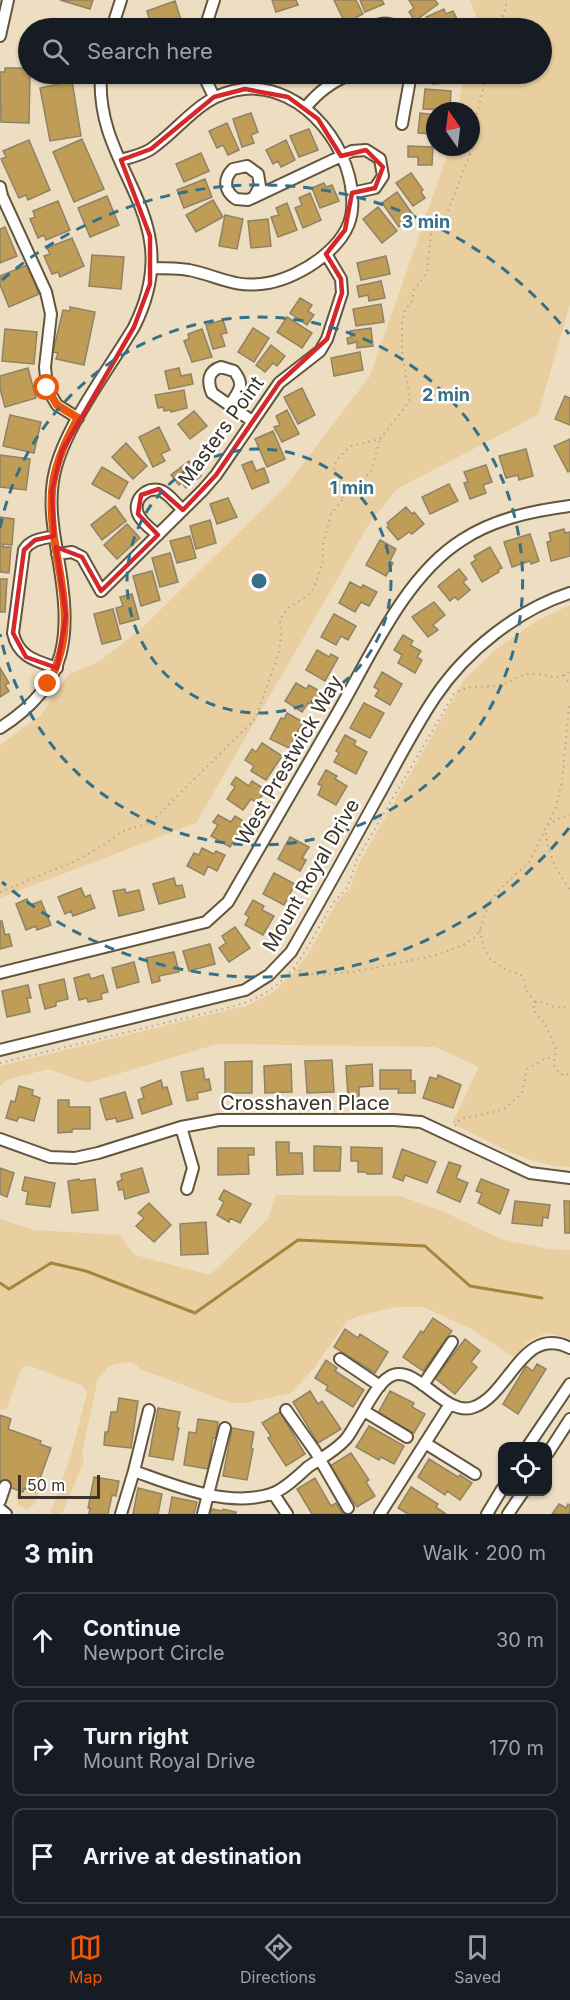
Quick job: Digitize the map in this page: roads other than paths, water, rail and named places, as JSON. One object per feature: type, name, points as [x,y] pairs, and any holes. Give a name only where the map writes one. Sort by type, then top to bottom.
[{"type":"street","points":[[0,36],[8,0]]},
{"type":"street","points":[[115,18],[121,0]]},
{"type":"street","points":[[208,18],[214,0]]},
{"type":"street","points":[[0,728],[27,709],[40,695],[57,668],[63,646],[66,615],[54,536],[52,491],[55,471],[78,418],[141,314],[150,284],[152,268],[150,236],[105,122],[101,84]]},
{"type":"street","points":[[208,84],[214,97]]},
{"type":"street","points":[[306,107],[330,84]]},
{"type":"street","points":[[402,124],[409,84]]},
{"type":"street","points":[[121,160],[151,149],[194,110],[214,97],[245,89],[260,89],[288,97],[306,107],[328,132],[348,172],[352,193],[352,212],[337,243],[315,263],[270,283],[244,285],[225,282],[189,270],[152,268]]},
{"type":"street","points":[[254,197],[352,151],[366,150],[380,159],[383,176],[375,188],[352,193]]},
{"type":"street","points":[[0,187],[49,303],[51,314],[45,367],[47,388],[57,405],[78,418]]},
{"type":"street","name":"Masters Point","points":[[57,554],[72,552],[82,557],[101,591],[216,475],[279,383],[320,351],[327,339],[342,293],[341,279],[326,254]]},
{"type":"street","points":[[230,405],[252,421]]},
{"type":"street","points":[[158,535],[138,514],[136,504],[141,495],[149,490],[159,489],[168,494],[183,510]]},
{"type":"street","name":"West Prestwick Way","points":[[0,973],[206,922],[228,902],[390,621],[422,574],[461,540],[484,528],[540,510],[570,506]]},
{"type":"street","points":[[54,536],[35,540],[24,550],[13,633],[15,642],[26,657],[57,668]]},
{"type":"street","name":"Mount Royal Drive","points":[[0,1050],[245,990],[269,975],[291,952],[422,716],[448,679],[477,650],[509,624],[546,603],[570,593]]},
{"type":"street","name":"Crosshaven Place","points":[[0,1139],[50,1157],[75,1158],[181,1127],[219,1120],[394,1120],[421,1122],[530,1173],[570,1178]]},
{"type":"street","points":[[181,1127],[193,1168],[187,1189]]},
{"type":"street","points":[[423,1386],[452,1342]]},
{"type":"street","points":[[134,1471],[179,1487],[208,1493],[248,1498],[273,1494],[345,1440],[383,1381],[394,1374],[406,1374],[450,1404],[460,1408],[472,1408],[482,1403],[534,1347],[547,1342],[560,1343],[570,1348]]},
{"type":"street","points":[[340,1359],[380,1386]]},
{"type":"street","points":[[531,1442],[570,1384]]},
{"type":"street","points":[[394,1514],[382,1511],[450,1404]]},
{"type":"street","points":[[121,1514],[149,1410]]},
{"type":"street","points":[[286,1410],[320,1459],[348,1508]]},
{"type":"street","points":[[364,1412],[407,1437]]},
{"type":"street","points":[[552,1447],[570,1419]]},
{"type":"street","points":[[203,1514],[225,1428]]},
{"type":"street","points":[[425,1443],[475,1474]]},
{"type":"street","points":[[0,1501],[5,1486]]},
{"type":"street","points":[[273,1494],[287,1514]]},
{"type":"street","points":[[487,1514],[498,1496]]},
{"type":"street","points":[[508,1514],[520,1496]]},
{"type":"street","points":[[0,1509],[6,1514]]},
{"type":"waterway","points":[[0,1283],[9,1289],[51,1263],[86,1271],[195,1313],[298,1240],[425,1246],[470,1286],[542,1298]]}]
